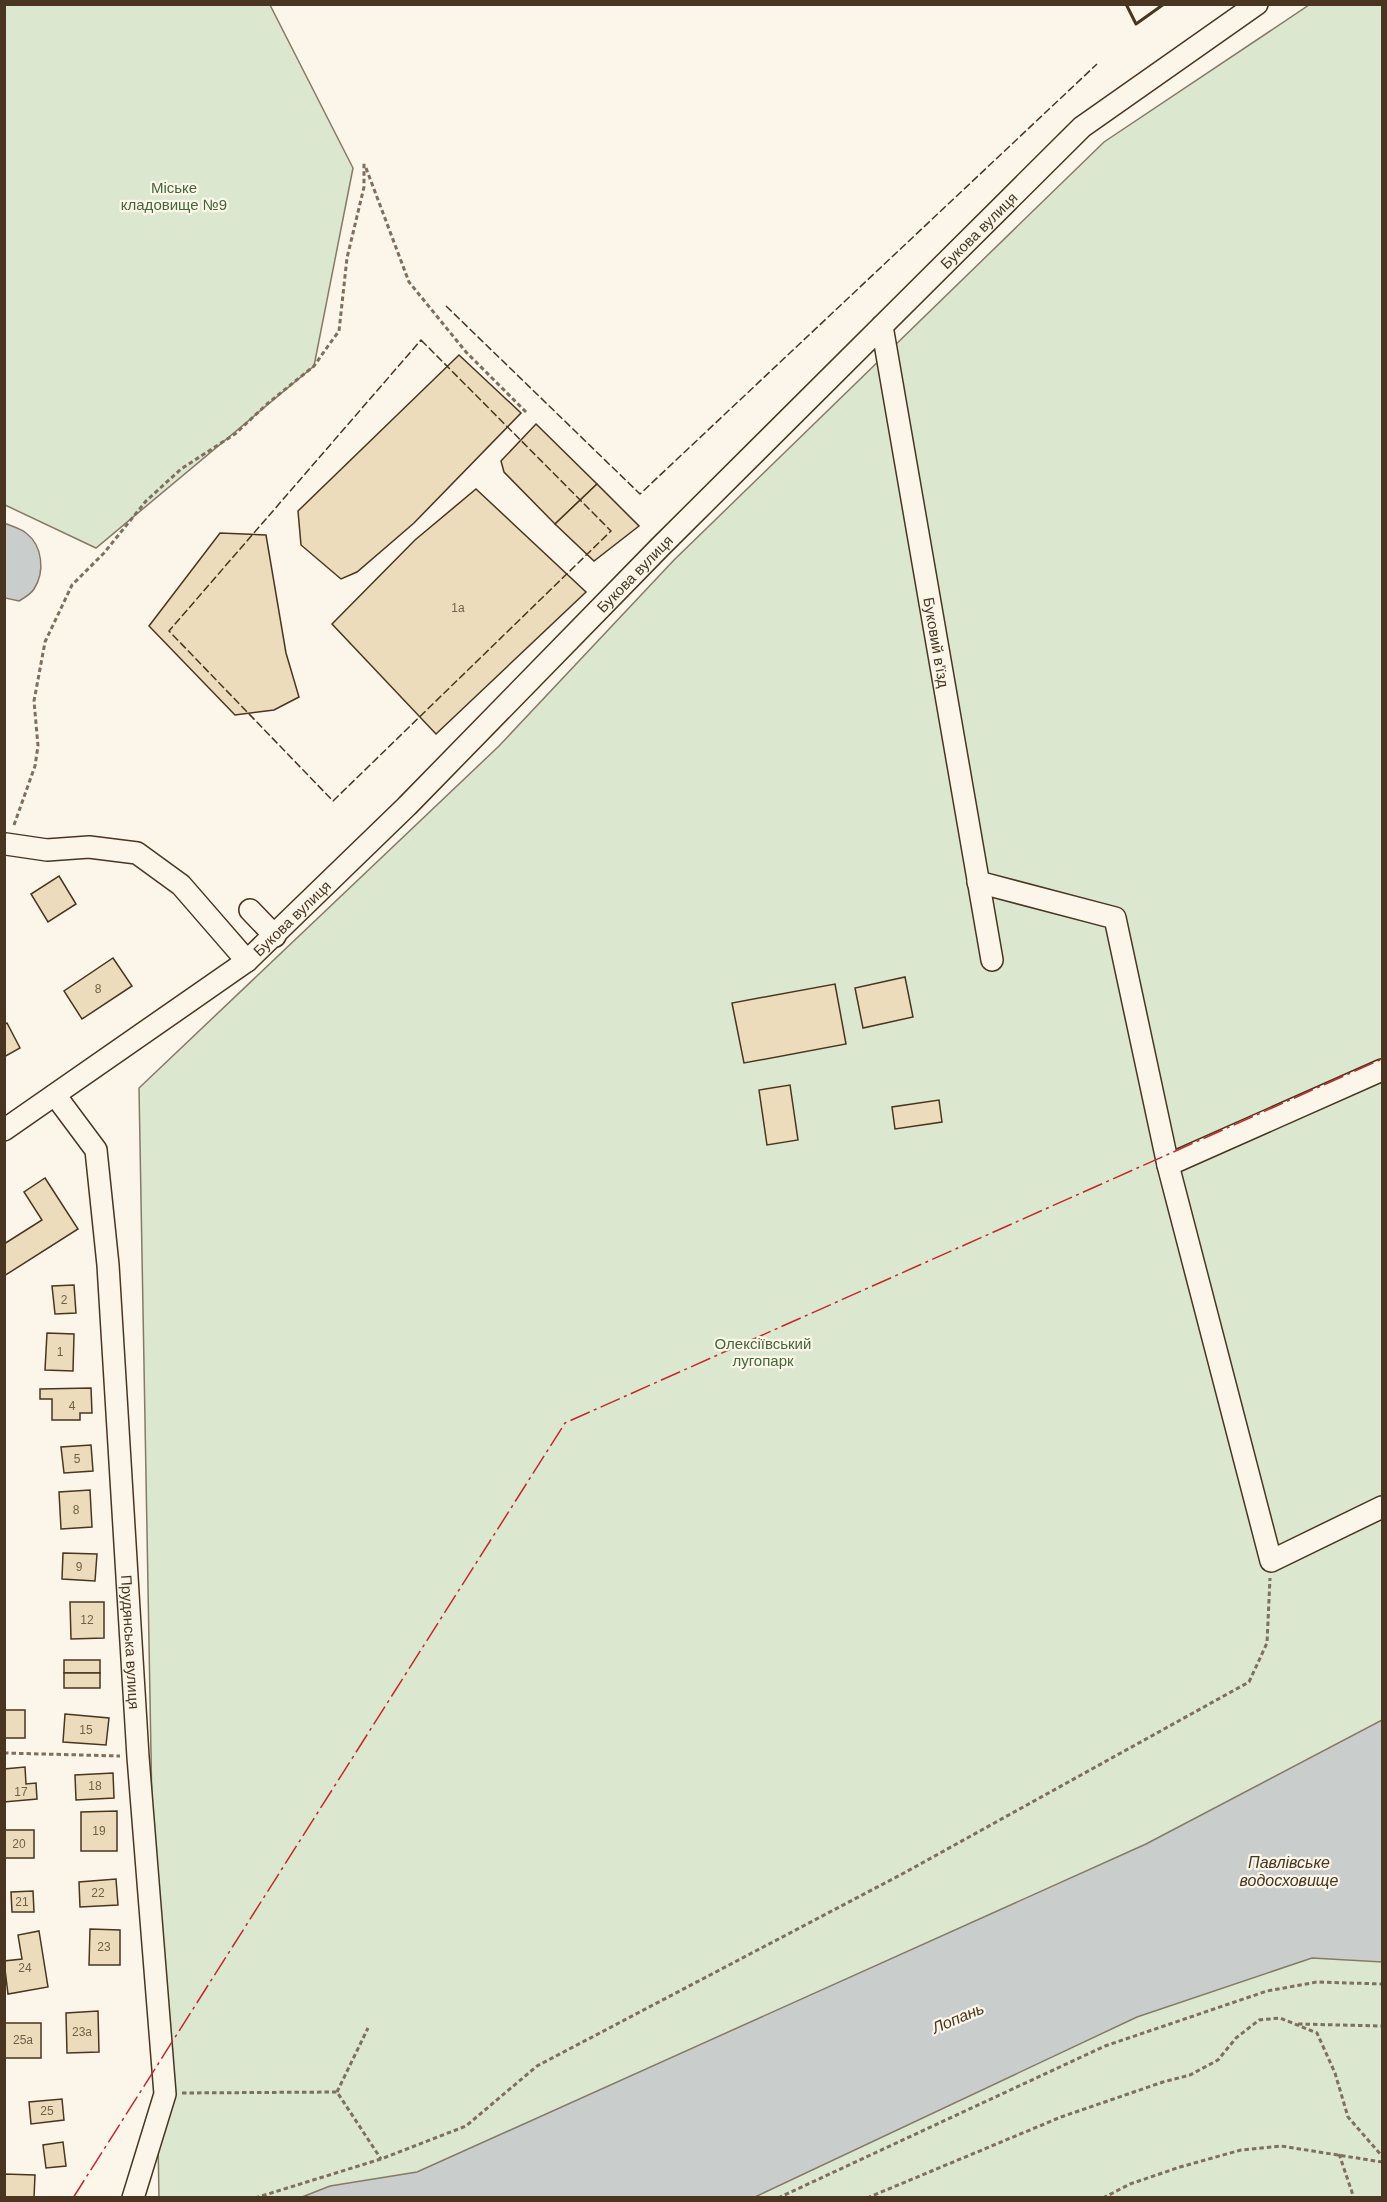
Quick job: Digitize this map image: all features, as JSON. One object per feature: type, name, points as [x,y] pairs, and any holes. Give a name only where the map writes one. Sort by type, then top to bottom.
[{"type":"street","name":"Букова вулиця","points":[[4,1130],[247,961],[407,806],[660,547],[1082,127],[1257,4]]},
{"type":"street","name":"Буковий в'їзд","points":[[882,326],[992,960]]},
{"type":"street","points":[[6,844],[46,850],[89,847],[136,853],[181,885],[247,961]]},
{"type":"street","points":[[978,882],[1115,918],[1168,1165],[1271,1561],[1383,1507]]},
{"type":"street","points":[[250,909],[274,936]]},
{"type":"street","points":[[1168,1165],[1383,1070]]},
{"type":"street","name":"Прудянська вулиця","points":[[55,1095],[96,1150],[108,1265],[138,1757],[165,2094],[133,2198]]},
{"type":"path","points":[[6,844],[35,766],[38,746],[34,701],[45,642],[72,585],[104,553],[146,501],[181,469],[235,434],[267,404],[314,366],[334,339],[339,331],[346,258],[364,187],[364,164],[409,282],[466,352],[528,414]]},
{"type":"path","points":[[255,2198],[381,2159],[466,2126],[537,2066],[903,1873],[1249,1682],[1267,1643],[1271,1561]]},
{"type":"path","points":[[4,1753],[138,1757]]},
{"type":"path","points":[[778,2198],[1105,2046],[1267,1991],[1317,1982],[1383,1984]]},
{"type":"path","points":[[867,2198],[1061,2117],[1198,2072],[1218,2060],[1236,2038],[1259,2020],[1280,2018],[1317,2034],[1335,2073],[1348,2117],[1383,2156]]},
{"type":"path","points":[[1297,2024],[1383,2026]]},
{"type":"path","points":[[337,2092],[368,2028]]},
{"type":"path","points":[[337,2092],[381,2159]]},
{"type":"path","points":[[165,2094],[337,2092]]},
{"type":"path","points":[[1102,2198],[1131,2184],[1179,2167],[1241,2150],[1281,2146],[1383,2162]]},
{"type":"path","points":[[1339,2154],[1354,2198]]},
{"type":"green space","name":"Міське кладовище №9","points":[[5,4],[270,5],[353,168],[314,366],[96,548],[5,505]]},
{"type":"green space","name":"Олексіївський лугопарк","points":[[1309,5],[1382,5],[1382,2197],[159,2197],[139,1088],[499,746],[674,560],[1104,142]]},
{"type":"water","points":[[4,523],[26,533],[32,538],[39,552],[41,567],[38,582],[31,593],[19,601],[5,598]]},
{"type":"water","name":"Павлівське водосховище","points":[[1382,1720],[1382,1962],[1312,1958],[1137,2017],[755,2197],[302,2197],[330,2186],[417,2172],[1146,1844]]},
{"type":"building","points":[[459,355],[521,413],[414,523],[357,572],[341,579],[301,545],[298,511]]},
{"type":"building","points":[[536,424],[597,484],[555,524],[504,472],[501,461]]},
{"type":"building","points":[[597,484],[639,526],[594,561],[555,524]]},
{"type":"building","points":[[476,489],[586,592],[436,734],[332,624],[415,540]]},
{"type":"building","points":[[220,533],[266,535],[286,653],[299,697],[274,710],[235,715],[149,626]]},
{"type":"building","points":[[59,876],[76,904],[48,922],[31,894]]},
{"type":"building","points":[[113,958],[132,986],[82,1019],[64,991]]},
{"type":"building","points":[[905,977],[913,1017],[863,1028],[855,988]]},
{"type":"building","points":[[835,984],[846,1044],[744,1063],[732,1003]]},
{"type":"building","points":[[7,1023],[20,1048],[4,1057],[4,1025]]},
{"type":"building","points":[[790,1085],[798,1140],[767,1145],[759,1090]]},
{"type":"building","points":[[939,1100],[942,1122],[895,1129],[892,1107]]},
{"type":"building","points":[[45,1178],[78,1229],[4,1276],[4,1244],[42,1220],[24,1192]]},
{"type":"building","points":[[74,1285],[76,1313],[55,1314],[52,1286]]},
{"type":"building","points":[[47,1333],[74,1334],[73,1371],[45,1370]]},
{"type":"building","points":[[91,1388],[92,1413],[80,1413],[80,1420],[52,1420],[52,1399],[40,1399],[40,1389]]},
{"type":"building","points":[[91,1445],[93,1471],[64,1473],[61,1447]]},
{"type":"building","points":[[90,1490],[92,1527],[61,1529],[59,1492]]},
{"type":"building","points":[[63,1553],[97,1554],[95,1581],[62,1579]]},
{"type":"building","points":[[70,1602],[104,1602],[104,1638],[71,1639]]},
{"type":"building","points":[[64,1660],[100,1660],[100,1673],[64,1673]]},
{"type":"building","points":[[64,1673],[100,1673],[100,1688],[64,1688]]},
{"type":"building","points":[[4,1710],[25,1710],[25,1738],[4,1738]]},
{"type":"building","points":[[65,1714],[109,1718],[106,1745],[63,1742]]},
{"type":"building","points":[[25,1767],[26,1784],[36,1783],[37,1799],[4,1802],[4,1769]]},
{"type":"building","points":[[113,1773],[114,1798],[76,1800],[75,1775]]},
{"type":"building","points":[[117,1811],[117,1851],[81,1851],[81,1812]]},
{"type":"building","points":[[4,1830],[34,1830],[34,1858],[4,1858]]},
{"type":"building","points":[[116,1879],[118,1905],[80,1907],[79,1882]]},
{"type":"building","points":[[33,1891],[34,1912],[12,1912],[11,1892]]},
{"type":"building","points":[[90,1929],[120,1930],[120,1965],[89,1965]]},
{"type":"building","points":[[39,1931],[48,1987],[8,1994],[4,1961],[22,1959],[18,1935]]},
{"type":"building","points":[[98,2011],[99,2052],[67,2053],[66,2013]]},
{"type":"building","points":[[4,2023],[41,2023],[41,2058],[4,2058]]},
{"type":"building","points":[[62,2099],[64,2120],[31,2124],[29,2102]]},
{"type":"building","points":[[63,2142],[66,2166],[46,2168],[43,2145]]},
{"type":"building","points":[[4,2174],[35,2175],[34,2198],[4,2198]]},
{"type":"fence","points":[[446,306],[640,494],[1097,64]]},
{"type":"fence","points":[[421,340],[611,531],[333,801],[169,631],[421,340]]},
{"type":"wall","points":[[1126,4],[1136,24],[1164,4]]},
{"type":"power","points":[[73,2198],[565,1423],[1382,1059]]},
{"type":"water label","name":"Лопань","points":[[958,2018]]}]
